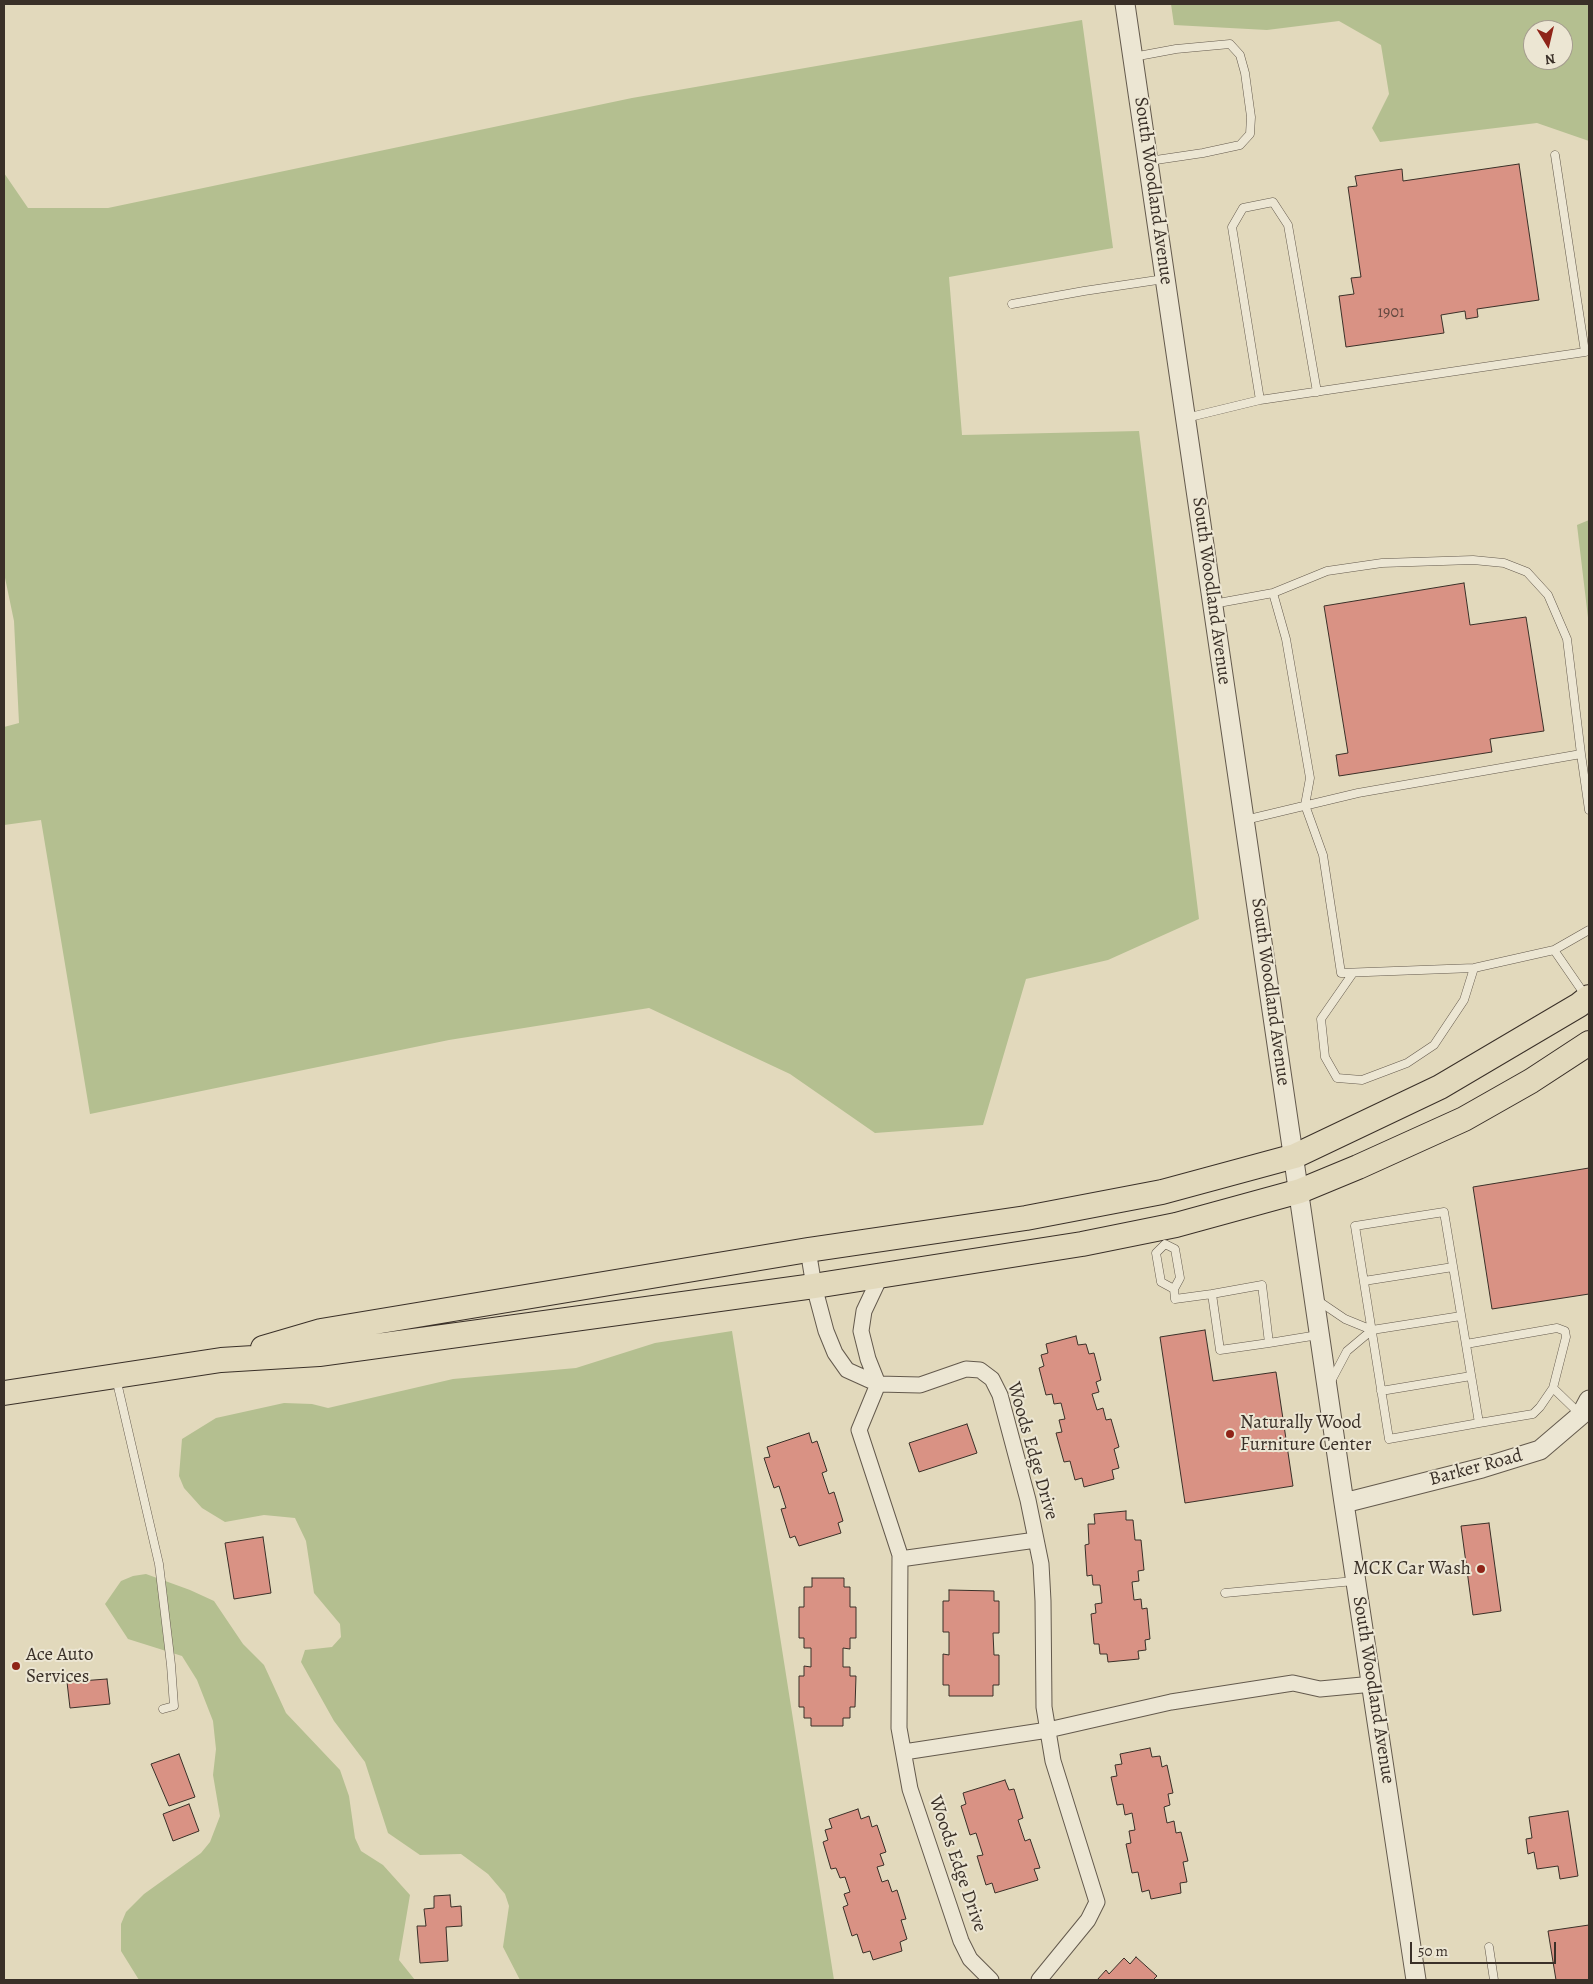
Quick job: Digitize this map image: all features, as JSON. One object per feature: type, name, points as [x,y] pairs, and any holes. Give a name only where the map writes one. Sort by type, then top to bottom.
[{"type":"main road","points":[[221,1360],[321,1332],[808,1250],[1026,1218],[1152,1194],[1294,1156],[1440,1087],[1588,998]]},
{"type":"main road","points":[[4,1394],[221,1360],[318,1354],[814,1286],[1082,1244],[1162,1236],[1300,1191],[1358,1167],[1464,1118],[1531,1081],[1589,1043]]},
{"type":"street","name":"South Woodland Avenue","points":[[1125,4],[1300,1191],[1344,1503],[1373,1684],[1416,1980]]},
{"type":"street","points":[[808,1250],[814,1286],[826,1331],[835,1353],[847,1370],[878,1384]]},
{"type":"street","points":[[878,1384],[868,1359],[861,1331],[864,1311],[881,1275]]},
{"type":"street","name":"Woods Edge Drive","points":[[991,1980],[970,1959],[961,1941],[910,1789],[899,1728],[900,1555],[859,1430],[878,1384],[920,1385],[966,1369],[980,1370],[992,1379],[1000,1394],[1028,1500],[1041,1564],[1044,1707],[1053,1761],[1097,1902],[1088,1920],[1039,1980]]},
{"type":"street","name":"Barker Road","points":[[1344,1503],[1482,1468],[1540,1450],[1585,1408]]},
{"type":"street","points":[[900,1559],[1036,1540]]},
{"type":"street","points":[[904,1752],[1078,1725],[1171,1702],[1293,1683],[1320,1689],[1373,1684]]},
{"type":"lane","points":[[1133,57],[1176,49],[1230,44],[1240,55],[1245,73],[1251,117],[1250,134],[1240,145],[1203,153],[1149,160]]},
{"type":"lane","points":[[1186,418],[1260,400],[1584,352],[1555,155]]},
{"type":"lane","points":[[1260,400],[1232,227],[1243,208],[1273,202],[1288,225],[1317,392]]},
{"type":"lane","points":[[1012,304],[1166,279]]},
{"type":"lane","points":[[1213,604],[1273,593],[1327,571],[1382,563],[1473,560],[1504,563],[1527,572],[1548,595],[1566,639],[1589,810]]},
{"type":"lane","points":[[1273,593],[1286,639],[1310,778],[1305,805],[1323,855],[1342,973],[1474,968],[1554,950],[1589,930]]},
{"type":"lane","points":[[1245,820],[1358,793],[1580,754]]},
{"type":"lane","points":[[1554,950],[1588,998]]},
{"type":"lane","points":[[1353,973],[1321,1020],[1325,1056],[1337,1078],[1362,1080],[1407,1063],[1434,1045],[1464,1000],[1474,968]]},
{"type":"lane","points":[[1466,1344],[1557,1328],[1566,1331],[1553,1388],[1533,1414],[1389,1439],[1355,1226],[1444,1212],[1478,1423]]},
{"type":"lane","points":[[1174,1288],[1161,1282],[1156,1253],[1162,1236],[1175,1249],[1180,1278],[1174,1288],[1175,1299],[1262,1285],[1270,1343]]},
{"type":"lane","points":[[1364,1281],[1454,1267]]},
{"type":"lane","points":[[1212,1294],[1220,1350],[1320,1335]]},
{"type":"lane","points":[[1315,1299],[1345,1318],[1372,1330]]},
{"type":"lane","points":[[1328,1386],[1347,1351],[1372,1330],[1462,1316]]},
{"type":"lane","points":[[116,1376],[159,1564],[174,1706],[163,1709]]},
{"type":"lane","points":[[1382,1392],[1471,1376]]},
{"type":"lane","points":[[1553,1388],[1585,1408]]},
{"type":"lane","points":[[1225,1593],[1356,1580]]},
{"type":"lane","points":[[1489,1947],[1494,1980]]},
{"type":"green space","points":[[1171,4],[1589,4],[1589,141],[1537,123],[1380,142],[1372,128],[1389,94],[1381,45],[1339,21],[1267,30],[1174,25]]},
{"type":"green space","points":[[1082,20],[1113,248],[949,277],[962,435],[1139,431],[1199,919],[1108,960],[1026,979],[983,1125],[875,1133],[790,1074],[649,1008],[449,1040],[90,1114],[41,820],[4,825],[4,727],[19,723],[14,621],[4,573],[4,173],[28,208],[108,208],[632,98]]},
{"type":"green space","points":[[1589,520],[1589,626],[1577,525]]},
{"type":"green space","points":[[732,1331],[834,1980],[520,1980],[503,1947],[509,1906],[505,1894],[488,1874],[461,1854],[420,1855],[388,1833],[365,1762],[334,1721],[301,1662],[305,1650],[332,1647],[341,1637],[340,1624],[314,1593],[306,1541],[295,1518],[264,1515],[225,1522],[202,1508],[184,1488],[179,1476],[182,1439],[216,1418],[284,1403],[312,1404],[328,1408],[453,1379],[576,1368],[655,1343]]},
{"type":"green space","points":[[146,1574],[214,1601],[243,1644],[264,1665],[286,1713],[340,1770],[349,1796],[355,1838],[361,1851],[383,1865],[410,1895],[399,1960],[415,1980],[139,1980],[121,1951],[121,1924],[126,1912],[144,1894],[201,1853],[210,1842],[220,1816],[213,1775],[216,1749],[213,1721],[197,1680],[182,1656],[128,1639],[105,1604],[121,1581],[133,1576]]},
{"type":"building","points":[[1519,164],[1539,300],[1477,309],[1478,317],[1466,319],[1465,311],[1441,315],[1444,333],[1346,347],[1339,296],[1354,294],[1351,278],[1361,277],[1348,187],[1357,186],[1355,176],[1402,169],[1403,181]]},
{"type":"building","points":[[1464,583],[1470,625],[1526,617],[1544,731],[1490,739],[1492,752],[1339,776],[1336,755],[1348,753],[1324,606]]},
{"type":"building","points":[[1589,1168],[1589,1294],[1492,1309],[1473,1187]]},
{"type":"building","name":"Naturally Wood Furniture Center","points":[[1205,1330],[1213,1381],[1276,1372],[1293,1486],[1185,1503],[1160,1337]]},
{"type":"building","points":[[1076,1336],[1078,1345],[1086,1344],[1089,1354],[1094,1353],[1101,1380],[1096,1382],[1099,1392],[1092,1394],[1097,1410],[1103,1408],[1106,1420],[1111,1419],[1119,1447],[1114,1449],[1119,1468],[1112,1470],[1114,1479],[1084,1487],[1082,1478],[1075,1480],[1070,1461],[1064,1462],[1056,1433],[1062,1432],[1059,1420],[1065,1419],[1061,1403],[1054,1404],[1052,1394],[1046,1395],[1039,1368],[1044,1366],[1041,1355],[1048,1353],[1046,1344]]},
{"type":"building","points":[[967,1424],[977,1453],[919,1472],[909,1443]]},
{"type":"building","points":[[809,1433],[812,1443],[817,1441],[827,1471],[822,1473],[829,1494],[834,1492],[843,1521],[838,1523],[841,1533],[799,1546],[795,1536],[790,1538],[781,1509],[786,1508],[779,1486],[774,1488],[764,1458],[770,1457],[767,1447]]},
{"type":"building","points":[[1126,1511],[1126,1520],[1133,1520],[1135,1540],[1141,1540],[1144,1570],[1138,1571],[1139,1581],[1132,1582],[1134,1600],[1141,1599],[1142,1609],[1147,1608],[1150,1639],[1145,1640],[1146,1650],[1138,1651],[1139,1659],[1108,1662],[1107,1654],[1100,1654],[1099,1644],[1094,1644],[1091,1614],[1096,1613],[1095,1604],[1102,1603],[1100,1585],[1093,1585],[1092,1575],[1087,1576],[1085,1545],[1089,1544],[1088,1524],[1095,1524],[1094,1514]]},
{"type":"building","name":"MCK Car Wash","points":[[1489,1523],[1501,1611],[1473,1615],[1461,1526]]},
{"type":"building","points":[[263,1537],[271,1593],[234,1599],[225,1543]]},
{"type":"building","points":[[812,1578],[844,1578],[844,1587],[850,1587],[850,1607],[856,1607],[856,1638],[850,1638],[850,1649],[843,1648],[843,1667],[850,1667],[850,1676],[856,1676],[855,1707],[850,1707],[850,1718],[843,1718],[843,1726],[811,1726],[811,1718],[804,1718],[804,1707],[799,1707],[799,1676],[804,1676],[804,1666],[811,1667],[811,1648],[804,1648],[804,1638],[799,1638],[799,1607],[804,1607],[804,1587],[812,1587]]},
{"type":"building","points":[[949,1590],[994,1591],[994,1601],[999,1601],[999,1633],[993,1633],[994,1655],[999,1655],[999,1685],[993,1685],[993,1696],[949,1696],[949,1685],[943,1685],[943,1654],[949,1655],[949,1632],[943,1632],[943,1601],[949,1601]]},
{"type":"building","points":[[107,1679],[110,1704],[70,1708],[67,1682]]},
{"type":"building","points":[[1150,1748],[1152,1757],[1160,1756],[1162,1767],[1167,1765],[1173,1793],[1168,1794],[1170,1805],[1164,1807],[1167,1823],[1174,1821],[1176,1833],[1181,1832],[1188,1861],[1183,1862],[1187,1882],[1180,1883],[1181,1893],[1151,1899],[1149,1890],[1142,1892],[1138,1872],[1132,1873],[1126,1844],[1131,1843],[1129,1831],[1135,1830],[1132,1813],[1125,1815],[1123,1804],[1117,1805],[1111,1777],[1117,1776],[1115,1765],[1122,1764],[1120,1754]]},
{"type":"building","points":[[179,1754],[195,1797],[169,1806],[151,1764]]},
{"type":"building","points":[[1005,1780],[1009,1790],[1014,1789],[1023,1818],[1018,1820],[1025,1841],[1030,1839],[1040,1868],[1034,1869],[1038,1880],[995,1893],[992,1883],[986,1885],[977,1856],[983,1855],[976,1833],[970,1835],[961,1806],[966,1804],[963,1793]]},
{"type":"building","points":[[189,1804],[199,1831],[173,1841],[163,1814]]},
{"type":"building","points":[[858,1809],[861,1819],[869,1816],[872,1827],[877,1825],[886,1852],[880,1854],[884,1865],[877,1867],[882,1882],[888,1880],[892,1892],[897,1890],[906,1919],[901,1920],[907,1939],[900,1942],[902,1951],[873,1960],[870,1951],[863,1953],[857,1934],[852,1936],[843,1907],[848,1905],[844,1894],[850,1892],[845,1877],[840,1878],[836,1868],[831,1869],[823,1842],[828,1840],[825,1830],[832,1828],[829,1819]]},
{"type":"building","points":[[1568,1811],[1578,1876],[1560,1879],[1558,1866],[1537,1869],[1534,1852],[1528,1854],[1526,1839],[1532,1838],[1529,1817]]},
{"type":"building","points":[[450,1895],[451,1907],[461,1906],[462,1926],[446,1927],[448,1961],[420,1963],[417,1926],[426,1926],[424,1909],[434,1908],[434,1896]]},
{"type":"building","points":[[1589,1925],[1589,1980],[1556,1980],[1548,1931]]},
{"type":"building","points":[[1136,1957],[1157,1976],[1153,1980],[1097,1980],[1106,1970],[1109,1974],[1124,1958],[1130,1964]]},
{"type":"place","name":"Naturally Wood Furniture Center","points":[[1230,1434]]},
{"type":"place","name":"MCK Car Wash","points":[[1481,1569]]},
{"type":"place","name":"Ace Auto Services","points":[[16,1666]]}]
